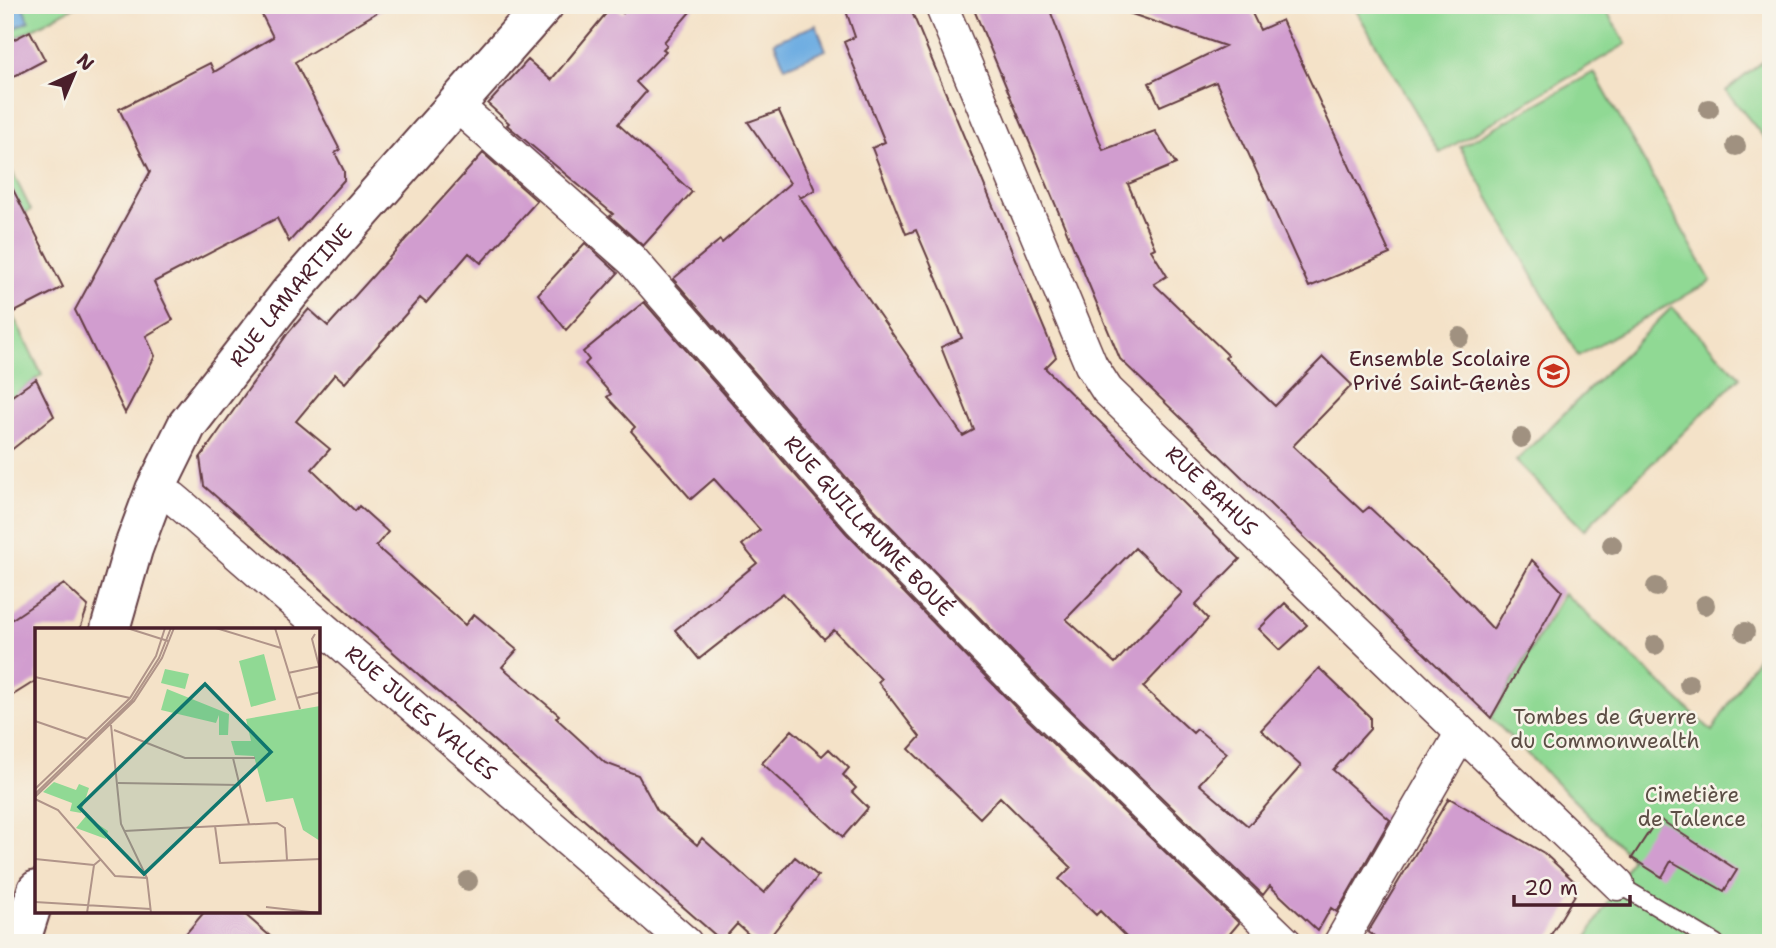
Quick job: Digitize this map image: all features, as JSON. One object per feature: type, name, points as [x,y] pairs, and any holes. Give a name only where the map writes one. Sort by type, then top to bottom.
[{"type":"street","name":"RUE LAMARTINE","points":[[110,628],[133,550],[155,490],[187,425],[289,293],[544,5]]},
{"type":"street","name":"RUE BAHUS","points":[[941,5],[1091,365],[1107,390],[1618,884]]},
{"type":"street","name":"RUE GUILLAUME BOUÉ","points":[[456,104],[632,260],[859,520],[1036,702],[1286,943]]},
{"type":"street","name":"RUE JULES VALLES","points":[[155,490],[173,498],[186,509],[686,943]]},
{"type":"street","points":[[1339,943],[1461,734]]},
{"type":"street","points":[[20,943],[35,896]]},
{"type":"lane","points":[[1618,884],[1716,943]]},
{"type":"green space","points":[[5,5],[77,5],[5,44]]},
{"type":"green space","points":[[1353,5],[1603,5],[1626,44],[1440,153]]},
{"type":"green space","points":[[1771,55],[1771,146],[1726,91]]},
{"type":"green space","points":[[1594,72],[1711,281],[1578,356],[1460,147]]},
{"type":"green space","points":[[5,157],[31,210],[5,225]]},
{"type":"green space","points":[[5,299],[42,375],[5,402]]},
{"type":"green space","points":[[1672,307],[1740,377],[1584,530],[1516,461]]},
{"type":"green space","name":"Cimetière de Talence","points":[[1564,593],[1712,731],[1771,635],[1771,943],[1584,943],[1632,858],[1491,718]]},
{"type":"water","points":[[5,5],[22,5],[29,21],[5,33]]},
{"type":"water","points":[[816,25],[826,50],[785,67],[774,42]]},
{"type":"building","points":[[257,5],[389,5],[295,62],[340,150],[335,153],[344,171],[344,180],[289,242],[277,218],[154,282],[173,320],[146,336],[155,356],[125,413],[75,310],[150,172],[119,109],[210,63],[214,72],[273,37]]},
{"type":"building","points":[[613,5],[623,13],[629,5],[696,5],[664,42],[667,45],[663,49],[666,51],[636,82],[646,92],[618,124],[692,192],[643,246],[610,216],[613,214],[507,125],[509,123],[488,104],[528,60],[551,80]]},
{"type":"building","points":[[844,5],[909,5],[1056,357],[1045,368],[1240,559],[1195,605],[1208,619],[1143,687],[1193,733],[1197,729],[1227,753],[1199,784],[1248,826],[1301,766],[1261,730],[1319,668],[1370,717],[1370,729],[1333,770],[1390,820],[1337,912],[1331,908],[1318,931],[1270,886],[1263,895],[1049,689],[873,508],[673,279],[720,240],[722,243],[790,183],[748,122],[779,111],[815,190],[800,198],[963,436],[974,430],[941,347],[962,338],[916,230],[906,234],[872,148],[885,142],[844,42],[855,37]],"holes":[[[1135,548],[1182,593],[1115,663],[1066,619]]]},
{"type":"building","points":[[972,5],[1048,5],[1103,150],[1155,131],[1176,164],[1128,184],[1155,248],[1151,250],[1167,276],[1154,284],[1228,355],[1225,358],[1275,406],[1323,357],[1352,385],[1293,446],[1363,512],[1369,507],[1447,580],[1493,629],[1532,560],[1562,591],[1491,718],[1120,359]]},
{"type":"building","points":[[1121,5],[1248,5],[1260,30],[1282,20],[1390,254],[1309,287],[1216,82],[1160,106],[1149,83],[1225,46],[1120,10]]},
{"type":"building","points":[[30,31],[45,60],[5,81],[5,44]]},
{"type":"building","points":[[483,153],[537,201],[481,263],[469,253],[426,303],[420,298],[345,383],[335,374],[296,421],[330,449],[312,469],[355,511],[359,506],[388,532],[376,546],[465,625],[474,614],[517,650],[502,667],[559,715],[556,718],[605,763],[638,775],[657,810],[697,845],[702,838],[764,893],[795,857],[818,876],[765,943],[758,943],[737,924],[722,941],[204,486],[200,458],[288,333],[309,309],[328,326]]},
{"type":"building","points":[[5,174],[63,287],[5,317]]},
{"type":"building","points":[[585,243],[618,273],[566,330],[538,294]]},
{"type":"building","points":[[644,302],[846,533],[1023,715],[1239,923],[1222,943],[1132,943],[1100,911],[1096,915],[1059,879],[1071,867],[1000,797],[980,818],[909,749],[920,737],[878,682],[881,679],[834,630],[824,639],[783,593],[699,659],[675,630],[757,563],[742,545],[760,530],[714,479],[691,499],[631,431],[635,427],[607,397],[611,394],[585,364],[589,360],[583,352]]},
{"type":"building","points":[[36,379],[54,416],[5,455],[5,401]]},
{"type":"building","points":[[64,584],[88,606],[80,628],[35,628],[35,681],[5,700],[5,624]]},
{"type":"building","points":[[1285,603],[1307,625],[1280,650],[1259,629]]},
{"type":"building","points":[[792,730],[822,756],[829,749],[849,768],[843,775],[856,788],[852,792],[868,808],[843,837],[762,763]]},
{"type":"building","points":[[1449,798],[1544,853],[1576,883],[1576,893],[1546,943],[1386,943],[1368,932]]},
{"type":"building","points":[[1658,818],[1737,870],[1724,891],[1671,861],[1662,877],[1632,858]]},
{"type":"building","points":[[203,913],[243,913],[278,943],[178,943]]},
{"type":"place","name":"Ensemble Scolaire Privé Saint-Genès","points":[[1554,371]]},
{"type":"park label","name":"Tombes de Guerre du Commonwealth","points":[[1605,729]]}]
